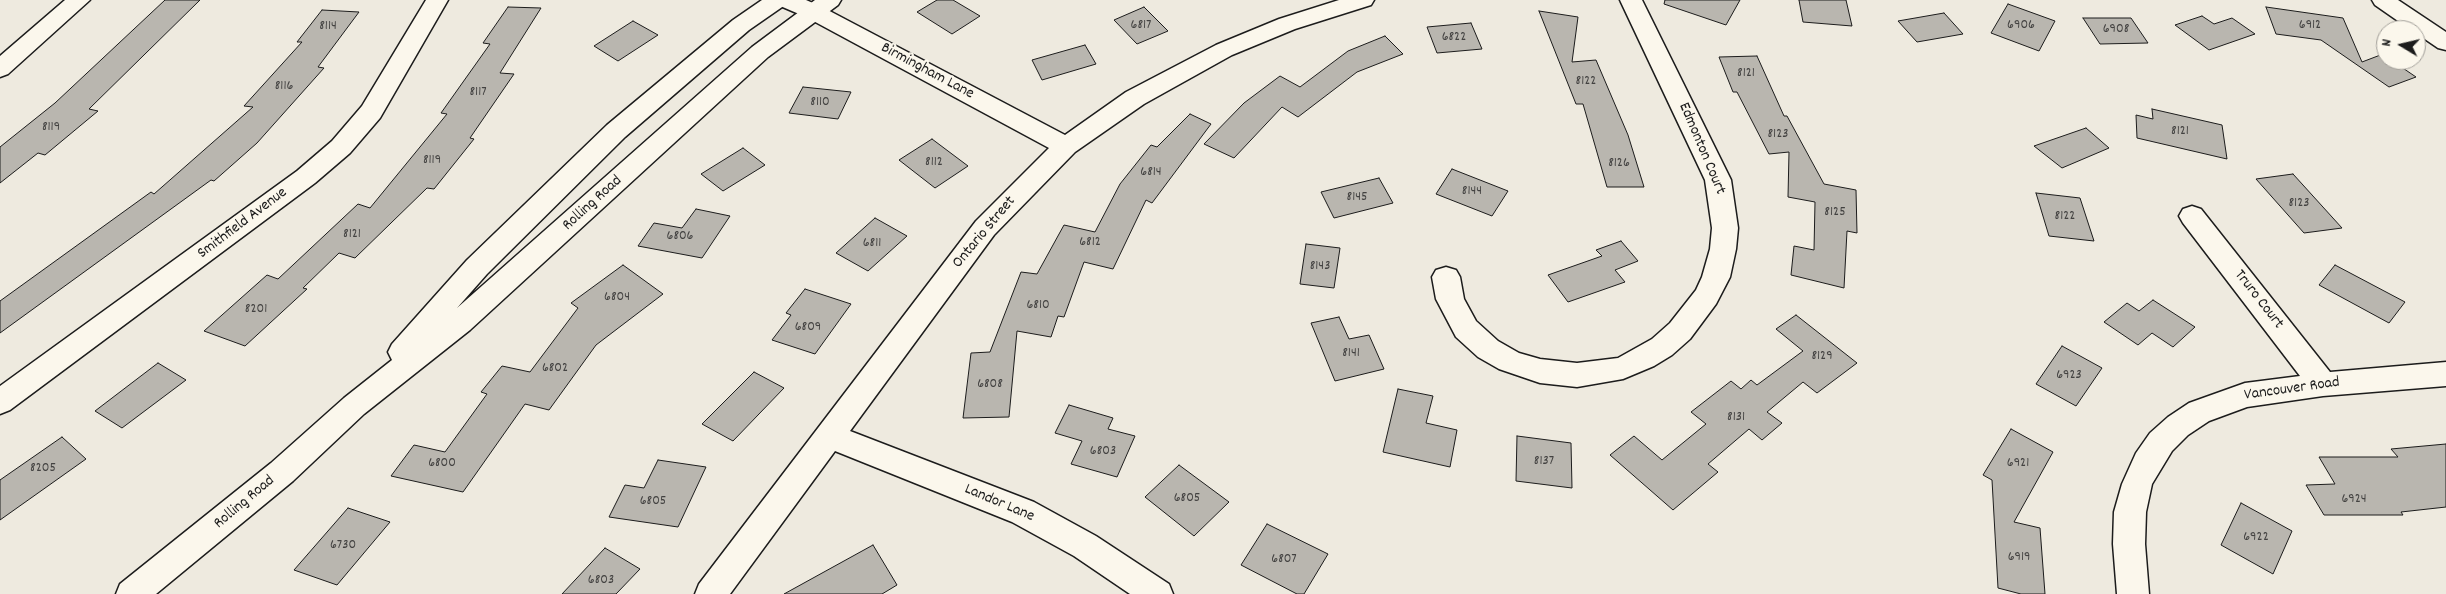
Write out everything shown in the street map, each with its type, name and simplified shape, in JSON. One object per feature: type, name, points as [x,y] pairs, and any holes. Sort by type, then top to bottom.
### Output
[{"type":"street","points":[[0,68],[79,0]]},
{"type":"street","name":"Smithfield Avenue","points":[[0,402],[298,183],[335,152],[371,112],[437,0]]},
{"type":"street","name":"Rolling Road","points":[[354,406],[477,267],[535,208],[616,131],[741,25],[777,0]]},
{"type":"street","name":"Birmingham Lane","points":[[786,0],[822,6],[1066,146]]},
{"type":"street","name":"Ontario Street","points":[[711,594],[985,228],[1066,146],[1135,98],[1224,50],[1287,24],[1363,0]]},
{"type":"street","name":"Edmonton Court","points":[[1446,277],[1450,299],[1466,329],[1488,349],[1509,361],[1540,371],[1577,375],[1622,368],[1644,358],[1662,347],[1680,331],[1702,304],[1716,277],[1723,249],[1725,228],[1718,180],[1632,0]]},
{"type":"street","points":[[2383,0],[2446,43]]},
{"type":"street","name":"Rolling Road","points":[[132,594],[261,489],[354,406],[460,322],[760,52],[822,6]]},
{"type":"street","name":"Truro Court","points":[[2192,216],[2323,384]]},
{"type":"street","name":"Vancouver Road","points":[[2133,594],[2130,512],[2137,484],[2147,462],[2161,442],[2178,426],[2199,412],[2246,395],[2323,384],[2446,374]]},
{"type":"street","name":"Landor Lane","points":[[829,436],[1023,512],[1085,546],[1157,594]]},
{"type":"building","points":[[165,0],[200,0],[89,109],[98,111],[45,155],[38,153],[0,183],[0,147],[55,103]]},
{"type":"building","points":[[937,0],[953,0],[980,16],[952,34],[917,12]]},
{"type":"building","points":[[1665,0],[1740,0],[1726,25],[1664,4]]},
{"type":"building","points":[[1799,0],[1846,0],[1852,26],[1803,22]]},
{"type":"building","points":[[2008,4],[2055,21],[2039,51],[1991,33]]},
{"type":"building","points":[[508,7],[541,8],[500,73],[514,74],[470,138],[474,139],[434,189],[427,188],[355,258],[339,253],[303,288],[307,289],[245,346],[204,331],[267,275],[278,279],[358,204],[370,208],[447,114],[441,113],[490,44],[483,43]]},
{"type":"building","points":[[1144,7],[1168,31],[1137,44],[1114,20]]},
{"type":"building","points":[[2266,7],[2343,18],[2362,62],[2376,57],[2376,70],[2406,70],[2416,77],[2389,87],[2321,40],[2276,34]]},
{"type":"building","points":[[322,10],[359,12],[318,67],[324,68],[257,143],[214,181],[211,180],[0,333],[0,301],[151,192],[154,194],[253,107],[244,106],[302,42],[297,42]]},
{"type":"building","points":[[1539,11],[1578,17],[1572,62],[1596,60],[1628,135],[1644,187],[1607,187],[1583,104],[1576,104]]},
{"type":"building","points":[[1944,13],[1963,34],[1917,42],[1898,21]]},
{"type":"building","points":[[2202,16],[2214,24],[2232,18],[2255,34],[2209,50],[2175,25]]},
{"type":"building","points":[[2083,18],[2131,18],[2148,43],[2100,44]]},
{"type":"building","points":[[633,21],[658,35],[618,61],[594,46]]},
{"type":"building","points":[[1471,23],[1482,49],[1437,53],[1427,27]]},
{"type":"building","points":[[1385,36],[1403,54],[1357,72],[1298,117],[1282,107],[1234,158],[1204,144],[1244,103],[1280,76],[1300,87],[1348,51]]},
{"type":"building","points":[[1085,45],[1096,64],[1042,80],[1032,60]]},
{"type":"building","points":[[1757,56],[1784,116],[1787,116],[1824,184],[1856,190],[1857,233],[1847,231],[1844,288],[1791,275],[1794,246],[1814,250],[1815,202],[1788,197],[1789,152],[1769,154],[1737,92],[1733,92],[1719,57]]},
{"type":"building","points":[[803,87],[851,92],[838,119],[789,113]]},
{"type":"building","points":[[2152,109],[2222,125],[2227,159],[2137,138],[2136,115],[2153,119]]},
{"type":"building","points":[[1190,114],[1211,124],[1152,203],[1146,200],[1113,269],[1084,262],[1064,317],[1058,316],[1051,337],[1017,331],[1009,417],[963,418],[971,353],[990,352],[1021,272],[1037,274],[1064,225],[1095,232],[1120,184],[1151,145],[1157,147]]},
{"type":"building","points":[[2086,128],[2109,148],[2062,168],[2034,146]]},
{"type":"building","points":[[932,139],[968,166],[935,188],[899,160]]},
{"type":"building","points":[[743,148],[765,165],[723,191],[701,174]]},
{"type":"building","points":[[1452,169],[1508,191],[1492,216],[1436,194]]},
{"type":"building","points":[[2293,174],[2342,228],[2304,233],[2256,179]]},
{"type":"building","points":[[1379,178],[1393,203],[1334,218],[1321,192]]},
{"type":"building","points":[[2036,193],[2080,198],[2094,241],[2049,236]]},
{"type":"building","points":[[696,209],[730,216],[702,258],[638,246],[654,223],[682,228]]},
{"type":"building","points":[[875,218],[907,236],[868,271],[836,253]]},
{"type":"building","points":[[1621,241],[1638,261],[1615,270],[1625,282],[1568,302],[1548,275],[1602,256],[1596,250]]},
{"type":"building","points":[[1306,244],[1340,248],[1334,288],[1300,284]]},
{"type":"building","points":[[623,265],[663,294],[596,345],[549,410],[525,404],[463,492],[391,476],[414,445],[445,452],[487,394],[481,392],[502,366],[530,372],[578,308],[571,303]]},
{"type":"building","points":[[2335,265],[2405,302],[2389,323],[2319,285]]},
{"type":"building","points":[[805,289],[851,304],[815,354],[772,340],[791,315],[786,313]]},
{"type":"building","points":[[2153,300],[2195,327],[2173,347],[2152,333],[2138,345],[2104,322],[2127,303],[2139,311]]},
{"type":"building","points":[[1796,315],[1857,363],[1817,393],[1803,382],[1767,412],[1782,423],[1762,440],[1749,429],[1708,464],[1718,472],[1673,510],[1610,455],[1634,436],[1662,460],[1706,424],[1691,412],[1731,381],[1741,389],[1751,380],[1757,385],[1803,351],[1776,329]]},
{"type":"building","points":[[1339,317],[1349,339],[1369,335],[1384,369],[1335,381],[1311,323]]},
{"type":"building","points":[[2062,346],[2102,368],[2076,406],[2036,384]]},
{"type":"building","points":[[158,363],[186,380],[122,428],[95,411]]},
{"type":"building","points":[[754,372],[784,388],[733,441],[702,424]]},
{"type":"building","points":[[1398,389],[1433,396],[1426,423],[1457,430],[1450,467],[1383,452]]},
{"type":"building","points":[[1069,405],[1113,418],[1108,429],[1135,436],[1117,477],[1071,464],[1082,441],[1055,433]]},
{"type":"building","points":[[2011,429],[2053,452],[2014,522],[2040,528],[2045,594],[2021,594],[1998,588],[1992,480],[1983,475]]},
{"type":"building","points":[[1517,436],[1571,443],[1572,488],[1516,481]]},
{"type":"building","points":[[62,437],[86,459],[0,520],[0,480]]},
{"type":"building","points":[[2446,444],[2446,507],[2401,512],[2403,515],[2324,515],[2306,485],[2335,484],[2319,457],[2398,457],[2391,449]]},
{"type":"building","points":[[658,460],[706,467],[678,527],[609,517],[625,485],[644,488]]},
{"type":"building","points":[[1179,465],[1229,502],[1194,536],[1145,497]]},
{"type":"building","points":[[2241,503],[2292,531],[2273,574],[2221,545]]},
{"type":"building","points":[[348,508],[390,522],[337,585],[294,570]]},
{"type":"building","points":[[1267,524],[1328,554],[1304,594],[1297,594],[1241,565]]},
{"type":"building","points":[[873,545],[897,585],[882,594],[784,594]]},
{"type":"building","points":[[605,548],[640,569],[616,594],[562,594]]}]
